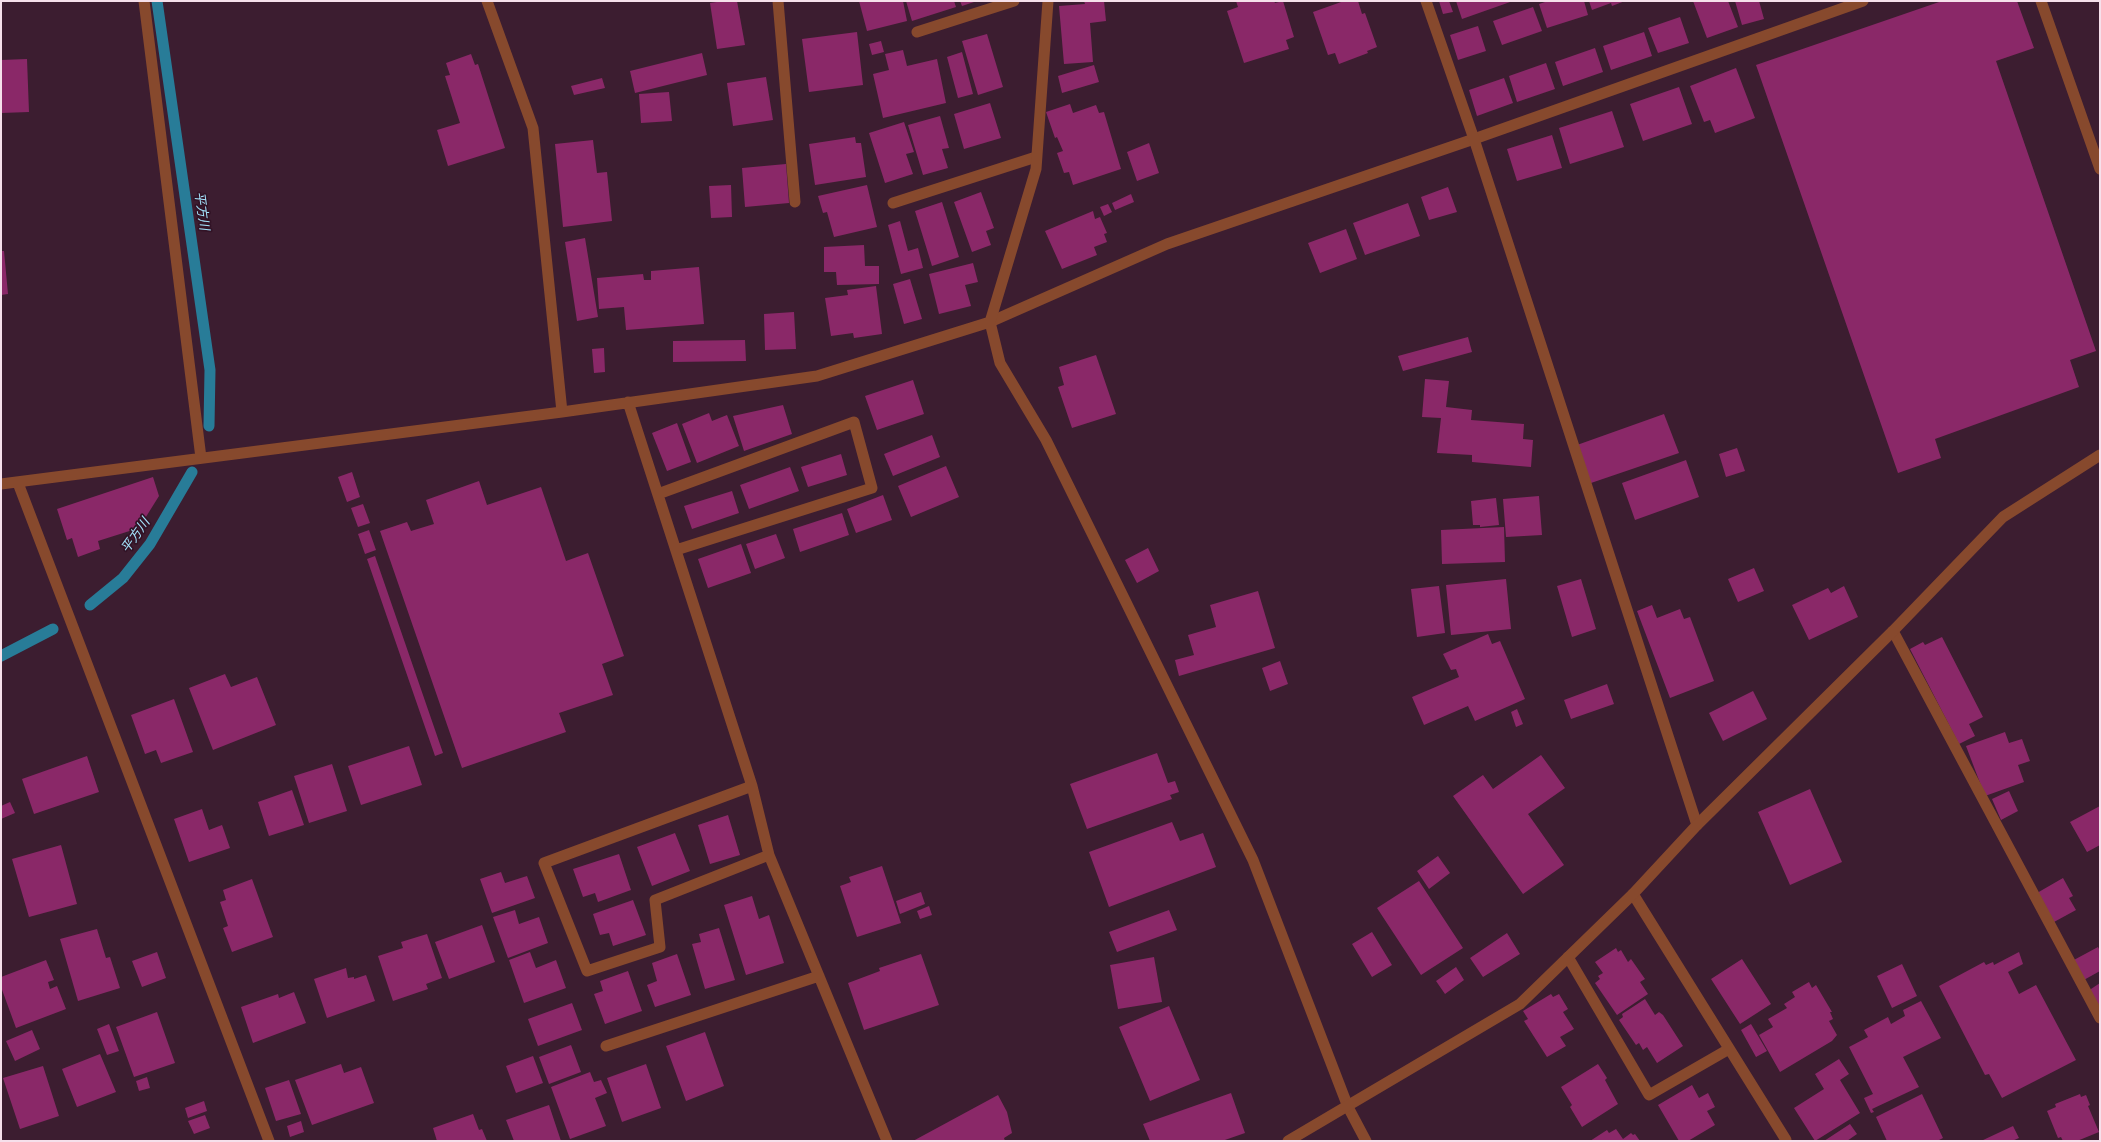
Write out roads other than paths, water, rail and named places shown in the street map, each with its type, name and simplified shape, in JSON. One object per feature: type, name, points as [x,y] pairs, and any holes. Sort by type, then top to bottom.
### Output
[{"type":"street","points":[[144,1],[201,458]]},
{"type":"street","points":[[487,1],[533,128],[562,412]]},
{"type":"street","points":[[778,1],[795,202]]},
{"type":"street","points":[[917,32],[1014,1]]},
{"type":"street","points":[[1048,1],[1036,169],[990,322],[1000,363],[1046,440],[1253,860],[1348,1107],[1366,1141]]},
{"type":"street","points":[[1426,1],[1474,139],[1697,825]]},
{"type":"street","points":[[1,484],[562,412],[817,376],[990,322],[1167,244],[1474,139],[1863,1]]},
{"type":"street","points":[[2041,1],[2100,169]]},
{"type":"street","points":[[893,203],[1036,157]]},
{"type":"street","points":[[628,402],[752,786],[769,855],[887,1141]]},
{"type":"street","points":[[658,494],[854,422],[872,488],[676,550]]},
{"type":"street","points":[[1288,1141],[1348,1107],[1520,1004],[1633,894],[1697,825],[1893,631],[2003,517],[2100,456]]},
{"type":"street","points":[[18,483],[269,1141]]},
{"type":"street","points":[[1893,631],[2100,1018]]},
{"type":"street","points":[[752,786],[544,863],[587,971],[660,947],[655,900],[769,855]]},
{"type":"street","points":[[1633,894],[1786,1140]]},
{"type":"street","points":[[1568,957],[1649,1096],[1729,1049]]},
{"type":"street","points":[[606,1046],[819,976]]},
{"type":"waterway","name":"平方川","points":[[157,1],[210,370],[209,426]]},
{"type":"waterway","name":"平方川","points":[[90,605],[123,578],[150,544],[192,472]]},
{"type":"waterway","name":"平方川","points":[[1,656],[53,629]]}]
